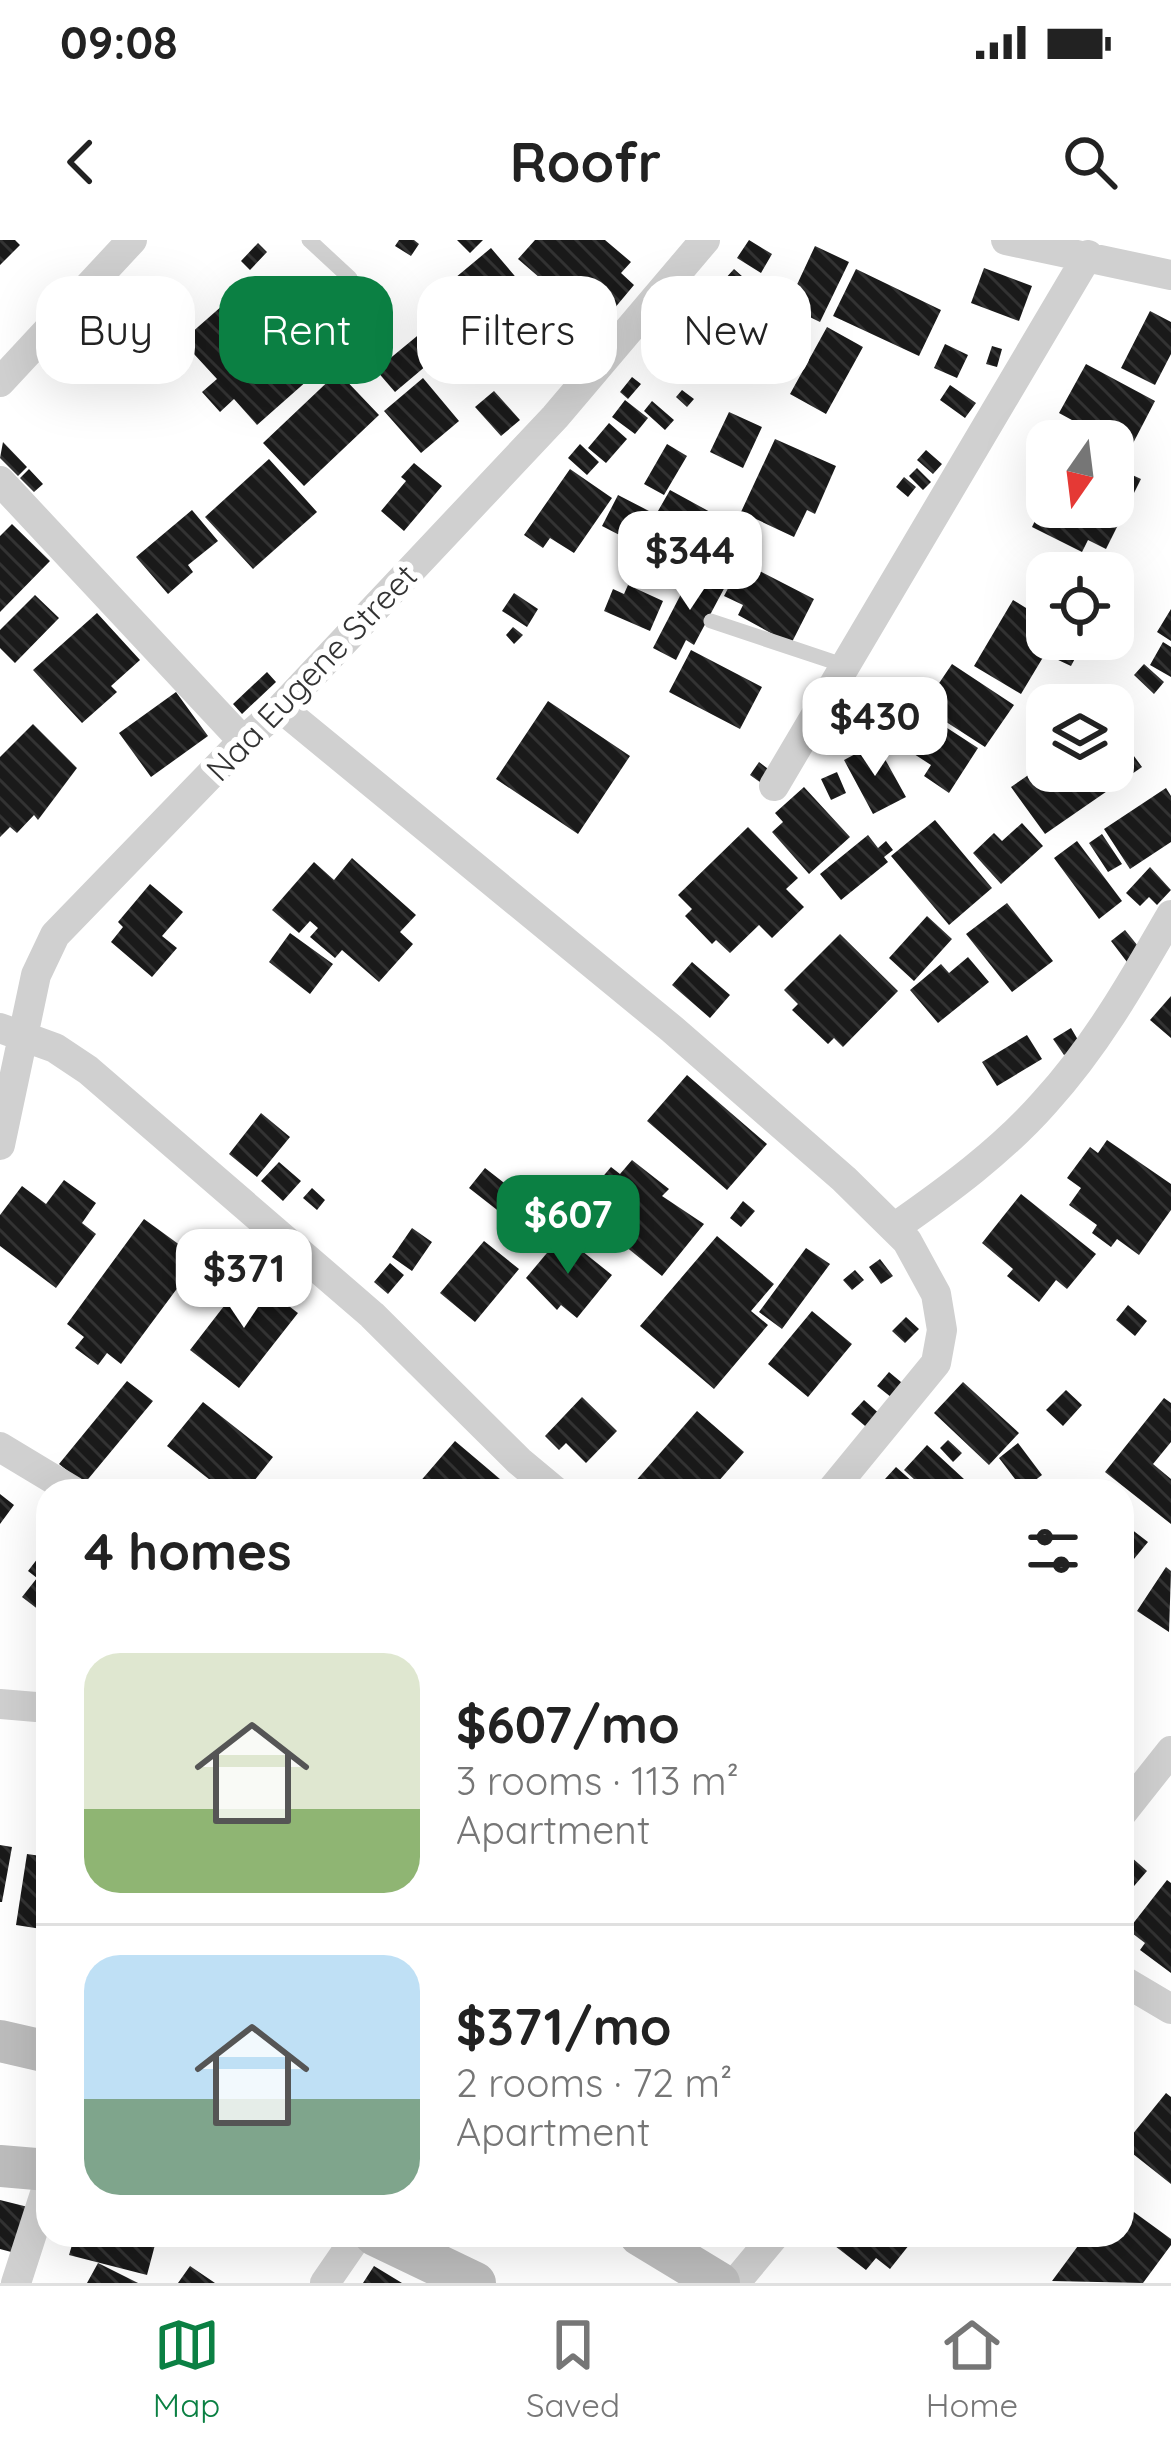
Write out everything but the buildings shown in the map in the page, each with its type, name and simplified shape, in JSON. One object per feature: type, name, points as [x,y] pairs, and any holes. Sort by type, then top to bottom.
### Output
[{"type":"street","points":[[0,382],[132,240]]},
{"type":"street","name":"Naa Eugene Street","points":[[0,1145],[12,1032],[55,935],[243,741],[281,708],[555,417],[705,240]]},
{"type":"street","points":[[1006,240],[1155,261]]},
{"type":"street","points":[[774,786],[1088,255]]},
{"type":"street","points":[[0,481],[243,741]]},
{"type":"street","points":[[281,708],[672,1029],[844,1179],[907,1241],[936,1294],[942,1330],[936,1363],[841,1479]]},
{"type":"street","points":[[894,1228],[955,1185],[1044,1104],[1117,1010],[1171,915]]},
{"type":"street","points":[[12,1032],[55,1048],[88,1070],[372,1315],[541,1479]]},
{"type":"street","points":[[0,1447],[53,1479]]},
{"type":"street","points":[[0,1704],[36,1707]]},
{"type":"street","points":[[1134,1798],[1171,1751]]},
{"type":"street","points":[[1134,1987],[1171,2008]]},
{"type":"street","points":[[0,2166],[36,2169]]},
{"type":"street","points":[[16,2283],[36,2222]]},
{"type":"street","points":[[325,2283],[350,2247]]},
{"type":"street","points":[[400,2247],[476,2283]]},
{"type":"street","points":[[660,2247],[719,2283]]},
{"type":"street","points":[[735,2283],[765,2247]]},
{"type":"lane","points":[[309,240],[348,276]]},
{"type":"lane","points":[[711,621],[843,665]]}]
